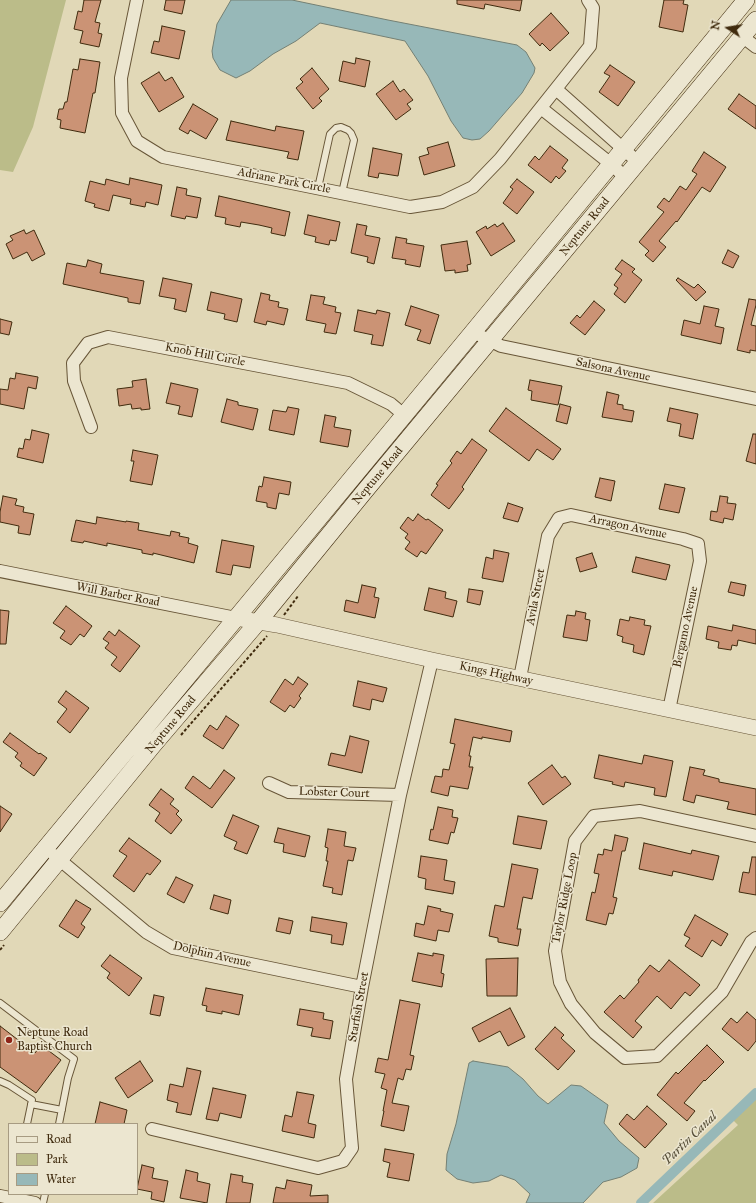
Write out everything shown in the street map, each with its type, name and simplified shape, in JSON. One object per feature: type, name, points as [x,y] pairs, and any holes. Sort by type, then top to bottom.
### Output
[{"type":"main road","name":"Neptune Road","points":[[0,903],[746,0]]},
{"type":"main road","name":"Neptune Road","points":[[0,932],[625,177],[750,42],[756,20]]},
{"type":"street","name":"Adriane Park Circle","points":[[137,0],[121,78],[122,113],[137,141],[162,157],[410,208],[442,202],[473,187],[500,160],[590,46],[593,8],[588,0]]},
{"type":"street","points":[[556,89],[638,162]]},
{"type":"street","points":[[541,108],[625,177]]},
{"type":"street","name":"Salsona Avenue","points":[[473,332],[501,346],[756,399]]},
{"type":"street","name":"Knob Hill Circle","points":[[91,427],[74,380],[73,363],[88,343],[108,337],[348,383],[392,404],[404,415]]},
{"type":"street","name":"Arragon Avenue","points":[[559,518],[571,515],[683,539],[698,544]]},
{"type":"street","name":"Avila Street","points":[[520,678],[548,536],[559,518]]},
{"type":"street","name":"Bergamo Avenue","points":[[669,710],[700,561],[698,544]]},
{"type":"street","name":"Will Barber Road","points":[[0,571],[236,618]]},
{"type":"street","name":"Kings Highway","points":[[236,618],[277,625],[432,660],[756,728]]},
{"type":"street","name":"Starfish Street","points":[[152,1129],[318,1168],[343,1161],[352,1148],[346,1079],[362,987],[400,795],[432,660]]},
{"type":"street","name":"Lobster Court","points":[[269,783],[289,792],[400,795]]},
{"type":"street","name":"Taylor Ridge Loop","points":[[756,836],[640,811],[594,816],[575,841],[555,950],[560,982],[571,1004],[595,1033],[625,1058],[657,1056],[722,992],[751,942],[756,938]]},
{"type":"street","name":"Dolphin Avenue","points":[[45,848],[146,932],[173,948],[362,987]]},
{"type":"street","points":[[0,1196],[14,1196],[35,1203]]},
{"type":"lane","points":[[318,188],[330,134],[336,128],[341,127],[348,130],[354,140],[342,193]]},
{"type":"lane","points":[[0,1003],[74,1059],[68,1078],[59,1123]]},
{"type":"lane","points":[[0,1081],[32,1100],[28,1123]]},
{"type":"lane","points":[[31,1104],[62,1110]]},
{"type":"green space","points":[[0,0],[66,0],[33,127],[13,172],[0,170]]},
{"type":"green space","points":[[756,1091],[756,1203],[653,1203],[738,1125],[731,1118]]},
{"type":"water","points":[[231,0],[292,0],[517,45],[526,52],[535,68],[534,73],[522,93],[489,131],[480,139],[472,140],[463,138],[451,121],[428,76],[405,41],[320,23],[296,41],[273,54],[250,71],[236,78],[220,70],[213,58],[212,51],[217,24]]},
{"type":"water","points":[[473,1061],[508,1067],[523,1079],[538,1096],[548,1104],[571,1085],[581,1086],[608,1105],[604,1123],[619,1141],[639,1158],[637,1168],[621,1177],[603,1182],[583,1203],[526,1203],[530,1194],[515,1180],[501,1175],[489,1181],[473,1183],[457,1179],[446,1170],[447,1154],[456,1124],[469,1063]]},
{"type":"building","points":[[84,0],[101,0],[95,22],[100,23],[98,33],[102,34],[99,47],[80,43],[83,31],[74,29],[78,11],[82,12]]},
{"type":"building","points":[[166,0],[185,0],[182,14],[164,10]]},
{"type":"building","points":[[457,0],[522,0],[520,11],[485,4],[484,9],[457,4]]},
{"type":"building","points":[[664,0],[684,0],[683,4],[688,5],[683,32],[659,27]]},
{"type":"building","points":[[551,13],[569,33],[550,51],[542,43],[540,46],[529,34]]},
{"type":"building","points":[[162,26],[185,31],[179,59],[151,53],[154,41],[159,42]]},
{"type":"building","points":[[356,58],[370,61],[365,87],[339,81],[343,61],[355,64]]},
{"type":"building","points":[[80,59],[100,62],[95,93],[93,93],[85,133],[60,128],[61,120],[57,119],[59,109],[63,109],[65,102],[67,102],[73,69],[78,70]]},
{"type":"building","points":[[610,65],[635,82],[618,106],[599,92],[610,76],[604,73]]},
{"type":"building","points":[[312,68],[329,89],[319,98],[322,101],[313,109],[296,88],[303,82],[300,79]]},
{"type":"building","points":[[159,72],[165,81],[172,77],[184,97],[159,112],[141,83]]},
{"type":"building","points":[[393,81],[400,92],[404,89],[413,100],[407,104],[411,109],[396,120],[376,94]]},
{"type":"building","points":[[739,94],[756,106],[756,129],[728,109]]},
{"type":"building","points":[[193,104],[218,119],[206,139],[190,130],[188,134],[179,129]]},
{"type":"building","points":[[231,121],[275,131],[276,126],[304,131],[298,160],[287,158],[289,152],[226,140]]},
{"type":"building","points":[[448,142],[455,166],[424,175],[419,157],[429,154],[427,148]]},
{"type":"building","points":[[550,146],[568,160],[562,168],[566,171],[559,179],[556,176],[551,183],[528,165],[535,156],[539,160]]},
{"type":"building","points":[[373,148],[402,154],[398,176],[379,173],[378,178],[368,176]]},
{"type":"building","points":[[704,152],[726,167],[710,192],[702,187],[677,222],[676,221],[659,241],[666,247],[653,262],[645,255],[649,251],[639,242],[664,212],[657,207],[664,198],[669,202],[680,186],[686,190],[697,174],[692,171]]},
{"type":"building","points":[[130,178],[162,185],[158,205],[146,202],[145,207],[130,204],[131,199],[113,195],[109,211],[94,207],[95,204],[85,201],[90,181],[105,185],[106,179],[129,185]]},
{"type":"building","points":[[517,179],[534,192],[517,214],[503,203],[513,189],[510,187]]},
{"type":"building","points":[[177,187],[187,189],[186,195],[201,198],[197,218],[186,216],[185,219],[171,216]]},
{"type":"building","points":[[219,196],[290,212],[285,236],[271,233],[272,228],[259,225],[241,222],[240,227],[225,224],[226,218],[215,216]]},
{"type":"building","points":[[308,215],[340,222],[336,241],[330,240],[329,245],[315,242],[316,237],[304,234]]},
{"type":"building","points":[[503,223],[515,241],[491,256],[476,232],[486,226],[487,229],[495,224],[497,227]]},
{"type":"building","points":[[357,224],[367,226],[365,235],[380,238],[374,264],[367,262],[368,257],[351,253]]},
{"type":"building","points":[[24,230],[26,234],[34,230],[45,254],[32,261],[27,252],[13,259],[6,244],[13,240],[10,236]]},
{"type":"building","points":[[396,237],[407,239],[406,243],[424,246],[420,267],[405,264],[406,260],[392,258]]},
{"type":"building","points":[[467,241],[471,264],[467,265],[468,271],[455,273],[455,270],[445,271],[441,245]]},
{"type":"building","points":[[728,250],[739,256],[733,268],[722,263]]},
{"type":"building","points":[[88,260],[102,264],[100,273],[144,281],[140,304],[128,302],[128,298],[63,284],[67,263],[86,267]]},
{"type":"building","points":[[622,260],[635,269],[632,272],[642,280],[625,303],[614,294],[618,288],[614,285],[622,274],[615,269]]},
{"type":"building","points":[[163,278],[192,284],[186,312],[174,309],[176,299],[159,296]]},
{"type":"building","points":[[678,278],[694,288],[698,284],[706,292],[696,301],[676,280]]},
{"type":"building","points":[[211,292],[242,299],[237,322],[224,319],[225,314],[207,310]]},
{"type":"building","points":[[261,293],[270,295],[269,300],[279,302],[278,307],[288,309],[284,325],[267,321],[266,325],[254,322]]},
{"type":"building","points":[[311,295],[325,297],[323,304],[336,307],[335,312],[341,313],[336,334],[324,332],[326,324],[306,320]]},
{"type":"building","points":[[749,299],[756,300],[751,325],[756,326],[756,351],[750,350],[750,353],[737,350]]},
{"type":"building","points":[[594,301],[605,310],[585,335],[570,323],[577,315],[580,318]]},
{"type":"building","points":[[411,306],[439,315],[430,344],[417,340],[421,330],[405,325]]},
{"type":"building","points":[[704,306],[719,309],[715,326],[724,328],[721,344],[681,335],[684,320],[700,324]]},
{"type":"building","points":[[358,310],[376,314],[377,310],[390,313],[383,346],[371,344],[373,335],[354,331]]},
{"type":"building","points":[[0,319],[12,322],[9,335],[0,333]]},
{"type":"building","points":[[16,373],[38,377],[36,389],[28,387],[24,409],[0,404],[0,389],[8,390],[10,378],[15,379]]},
{"type":"building","points":[[146,379],[150,409],[132,409],[131,404],[119,406],[117,389],[133,387],[132,381]]},
{"type":"building","points":[[530,380],[562,386],[558,405],[531,400],[532,391],[528,390]]},
{"type":"building","points":[[171,383],[198,389],[192,417],[178,414],[180,406],[166,403]]},
{"type":"building","points":[[607,392],[619,395],[617,404],[623,405],[623,409],[634,411],[632,422],[602,417]]},
{"type":"building","points":[[227,399],[238,402],[238,405],[258,409],[253,430],[221,422]]},
{"type":"building","points":[[560,404],[571,407],[567,424],[556,421]]},
{"type":"building","points":[[288,407],[299,409],[294,435],[269,430],[273,410],[286,412]]},
{"type":"building","points":[[506,408],[561,449],[553,460],[537,449],[529,461],[489,431]]},
{"type":"building","points":[[670,408],[698,414],[693,439],[679,436],[681,424],[667,421]]},
{"type":"building","points":[[325,415],[336,417],[334,427],[351,430],[348,447],[320,442]]},
{"type":"building","points":[[32,430],[49,434],[43,463],[17,457],[19,448],[23,449],[25,439],[30,440]]},
{"type":"building","points":[[753,434],[756,434],[756,464],[746,461]]},
{"type":"building","points":[[472,439],[487,450],[462,487],[464,489],[449,509],[431,495],[438,485],[436,484],[452,463],[450,461],[457,451],[461,454]]},
{"type":"building","points":[[133,450],[158,455],[152,485],[130,481],[134,461],[131,461]]},
{"type":"building","points":[[264,477],[291,482],[289,495],[279,493],[276,509],[267,507],[267,503],[256,501],[259,486],[262,487]]},
{"type":"building","points":[[600,478],[615,481],[611,501],[595,497]]},
{"type":"building","points":[[665,484],[685,488],[679,513],[659,509]]},
{"type":"building","points":[[3,496],[17,499],[15,505],[24,507],[23,512],[34,514],[30,535],[18,533],[19,526],[0,522]]},
{"type":"building","points":[[720,496],[728,497],[727,503],[736,504],[733,520],[724,518],[723,523],[710,520],[711,511],[717,512]]},
{"type":"building","points":[[508,503],[523,508],[518,522],[503,518]]},
{"type":"building","points":[[418,514],[443,530],[426,554],[421,551],[417,557],[405,549],[410,542],[405,538],[408,534],[400,528],[408,517],[413,521]]},
{"type":"building","points":[[97,517],[139,523],[138,530],[170,536],[171,531],[180,533],[179,536],[189,538],[188,543],[198,546],[194,563],[153,553],[153,555],[142,553],[142,550],[107,543],[107,546],[84,541],[83,543],[71,541],[76,520],[96,524]]},
{"type":"building","points":[[222,540],[254,546],[250,568],[233,565],[231,575],[216,572]]},
{"type":"building","points":[[494,550],[509,553],[503,582],[482,578],[486,557],[493,559]]},
{"type":"building","points":[[592,553],[597,567],[580,572],[576,558]]},
{"type":"building","points":[[636,557],[670,565],[666,580],[632,572]]},
{"type":"building","points":[[731,582],[746,585],[744,596],[728,592]]},
{"type":"building","points":[[362,585],[376,588],[374,597],[379,598],[375,618],[344,611],[346,600],[358,603]]},
{"type":"building","points":[[429,588],[446,592],[445,598],[457,601],[453,617],[424,610]]},
{"type":"building","points":[[469,589],[483,591],[480,605],[467,602]]},
{"type":"building","points":[[66,606],[92,626],[84,637],[80,634],[71,645],[60,638],[65,631],[53,623]]},
{"type":"building","points":[[0,610],[9,611],[6,644],[0,644]]},
{"type":"building","points":[[576,611],[586,613],[585,619],[590,620],[587,641],[563,637],[567,615],[575,616]]},
{"type":"building","points":[[630,617],[645,620],[644,625],[651,626],[644,655],[633,652],[634,645],[622,642],[623,637],[617,635],[620,619],[629,621]]},
{"type":"building","points":[[733,625],[756,630],[756,644],[738,640],[737,646],[732,645],[731,650],[718,648],[719,642],[706,639],[708,626],[732,631]]},
{"type":"building","points":[[119,630],[140,646],[120,672],[111,665],[117,657],[105,648],[109,643],[103,639],[109,631],[115,636]]},
{"type":"building","points":[[298,677],[308,684],[299,696],[301,698],[294,708],[290,705],[285,712],[270,702],[285,679],[293,685]]},
{"type":"building","points":[[358,681],[387,688],[383,702],[372,699],[370,710],[353,706]]},
{"type":"building","points":[[66,691],[89,708],[70,733],[57,722],[67,709],[58,702]]},
{"type":"building","points":[[226,716],[239,725],[223,749],[203,736],[210,725],[217,730]]},
{"type":"building","points":[[455,719],[512,731],[510,742],[482,737],[482,739],[473,737],[469,756],[471,756],[469,767],[473,767],[468,789],[450,786],[448,796],[431,792],[435,776],[442,777],[443,769],[449,770],[455,744],[450,743]]},
{"type":"building","points":[[10,733],[47,758],[34,776],[20,766],[22,763],[15,757],[18,753],[3,742]]},
{"type":"building","points":[[350,736],[369,741],[362,773],[328,765],[331,753],[345,756]]},
{"type":"building","points":[[599,755],[642,764],[644,755],[673,761],[666,797],[654,795],[655,788],[625,782],[624,787],[612,784],[613,782],[594,778]]},
{"type":"building","points":[[552,765],[562,778],[565,776],[571,784],[543,805],[528,783]]},
{"type":"building","points":[[690,767],[705,770],[703,775],[719,779],[719,782],[756,789],[756,815],[727,809],[729,802],[696,795],[694,803],[683,800]]},
{"type":"building","points":[[224,770],[235,778],[212,808],[185,788],[193,776],[210,789]]},
{"type":"building","points":[[161,789],[174,799],[170,804],[179,811],[176,814],[182,820],[171,834],[155,821],[160,813],[149,805]]},
{"type":"building","points":[[0,806],[12,814],[0,832]]},
{"type":"building","points":[[438,807],[453,810],[452,817],[458,818],[454,833],[451,832],[448,844],[429,840],[431,829],[433,830]]},
{"type":"building","points":[[233,815],[259,826],[247,854],[234,849],[237,842],[224,836]]},
{"type":"building","points":[[518,816],[547,821],[541,849],[513,844]]},
{"type":"building","points":[[278,828],[310,836],[305,857],[283,852],[284,844],[274,842]]},
{"type":"building","points":[[328,829],[346,832],[344,846],[356,848],[353,861],[348,860],[342,895],[332,893],[333,888],[323,886],[328,861],[326,861],[328,848],[325,847]]},
{"type":"building","points":[[615,835],[628,838],[625,851],[622,851],[613,897],[617,898],[613,914],[609,913],[606,925],[586,920],[592,892],[595,893],[599,874],[594,873],[598,854],[603,855],[604,849],[612,851]]},
{"type":"building","points":[[129,838],[161,861],[150,875],[147,873],[134,892],[113,876],[127,856],[119,851]]},
{"type":"building","points":[[644,843],[691,854],[692,850],[719,856],[713,880],[673,871],[672,876],[639,869]]},
{"type":"building","points":[[421,856],[447,860],[444,880],[455,882],[453,894],[425,889],[426,879],[418,877]]},
{"type":"building","points":[[752,857],[756,857],[756,895],[739,892],[743,872],[749,873]]},
{"type":"building","points":[[512,864],[538,869],[532,899],[523,897],[517,929],[521,929],[518,946],[498,942],[498,938],[489,936],[495,905],[504,907]]},
{"type":"building","points":[[176,877],[193,885],[184,903],[167,894]]},
{"type":"building","points":[[214,895],[231,900],[228,914],[210,909]]},
{"type":"building","points":[[76,900],[91,909],[81,924],[85,927],[78,938],[59,926]]},
{"type":"building","points":[[428,906],[453,914],[449,932],[438,930],[436,941],[414,936],[416,923],[424,925]]},
{"type":"building","points":[[695,915],[728,934],[721,946],[712,940],[702,957],[685,946],[690,938],[684,935]]},
{"type":"building","points":[[312,917],[347,923],[343,945],[331,943],[332,935],[310,931]]},
{"type":"building","points":[[279,918],[293,921],[290,934],[276,931]]},
{"type":"building","points":[[418,953],[433,956],[433,953],[444,955],[441,973],[444,974],[442,987],[412,981]]},
{"type":"building","points":[[110,955],[142,978],[129,996],[107,978],[110,973],[101,966]]},
{"type":"building","points":[[518,958],[517,996],[487,996],[486,959]]},
{"type":"building","points":[[669,960],[700,985],[690,996],[685,992],[671,1009],[657,996],[635,1021],[642,1027],[633,1038],[604,1012],[620,995],[624,999],[639,982],[638,980],[650,965],[659,972]]},
{"type":"building","points":[[206,988],[243,995],[239,1015],[222,1011],[222,1014],[206,1011],[207,1006],[202,1005]]},
{"type":"building","points":[[154,995],[164,997],[160,1016],[150,1014]]},
{"type":"building","points":[[400,1000],[420,1004],[410,1055],[414,1056],[411,1070],[406,1069],[403,1080],[398,1078],[392,1103],[409,1106],[404,1131],[381,1126],[387,1090],[381,1088],[385,1074],[375,1072],[378,1058],[388,1060]]},
{"type":"building","points":[[510,1008],[525,1037],[508,1046],[500,1031],[479,1042],[472,1028]]},
{"type":"building","points":[[300,1009],[324,1013],[323,1019],[333,1021],[330,1039],[311,1036],[313,1028],[297,1025]]},
{"type":"building","points":[[747,1012],[756,1020],[756,1041],[748,1051],[722,1029],[731,1018],[737,1023]]},
{"type":"building","points":[[0,1026],[35,1053],[41,1045],[61,1060],[36,1093],[0,1067]]},
{"type":"building","points":[[555,1027],[564,1035],[561,1038],[575,1051],[558,1070],[535,1049]]},
{"type":"building","points":[[707,1045],[724,1062],[705,1081],[704,1080],[684,1103],[695,1111],[687,1121],[657,1095],[676,1072],[678,1074]]},
{"type":"building","points":[[140,1061],[153,1081],[128,1098],[115,1078]]},
{"type":"building","points":[[187,1068],[201,1071],[191,1115],[176,1112],[178,1103],[167,1100],[170,1084],[183,1087]]},
{"type":"building","points":[[213,1088],[246,1095],[241,1118],[220,1113],[218,1121],[206,1119]]},
{"type":"building","points":[[297,1092],[314,1095],[308,1123],[316,1125],[314,1138],[282,1131],[285,1115],[292,1117]]},
{"type":"building","points":[[100,1102],[127,1110],[124,1123],[95,1123]]},
{"type":"building","points":[[647,1106],[667,1124],[645,1148],[619,1124],[627,1114],[634,1120]]},
{"type":"building","points":[[385,1149],[414,1154],[409,1181],[387,1177],[390,1163],[383,1161]]},
{"type":"building","points":[[142,1165],[154,1168],[152,1178],[168,1181],[164,1202],[151,1199],[152,1192],[138,1189]]},
{"type":"building","points":[[186,1170],[198,1173],[197,1181],[210,1184],[207,1203],[180,1198]]},
{"type":"building","points":[[231,1174],[243,1176],[242,1182],[253,1184],[250,1203],[226,1203]]},
{"type":"building","points":[[287,1180],[312,1185],[310,1196],[328,1195],[328,1203],[273,1203],[276,1187],[285,1189]]},
{"type":"waterway","name":"Partin Canal","points":[[641,1203],[756,1093]]},
{"type":"place","name":"Neptune Road Baptist Church","points":[[9,1040]]}]
